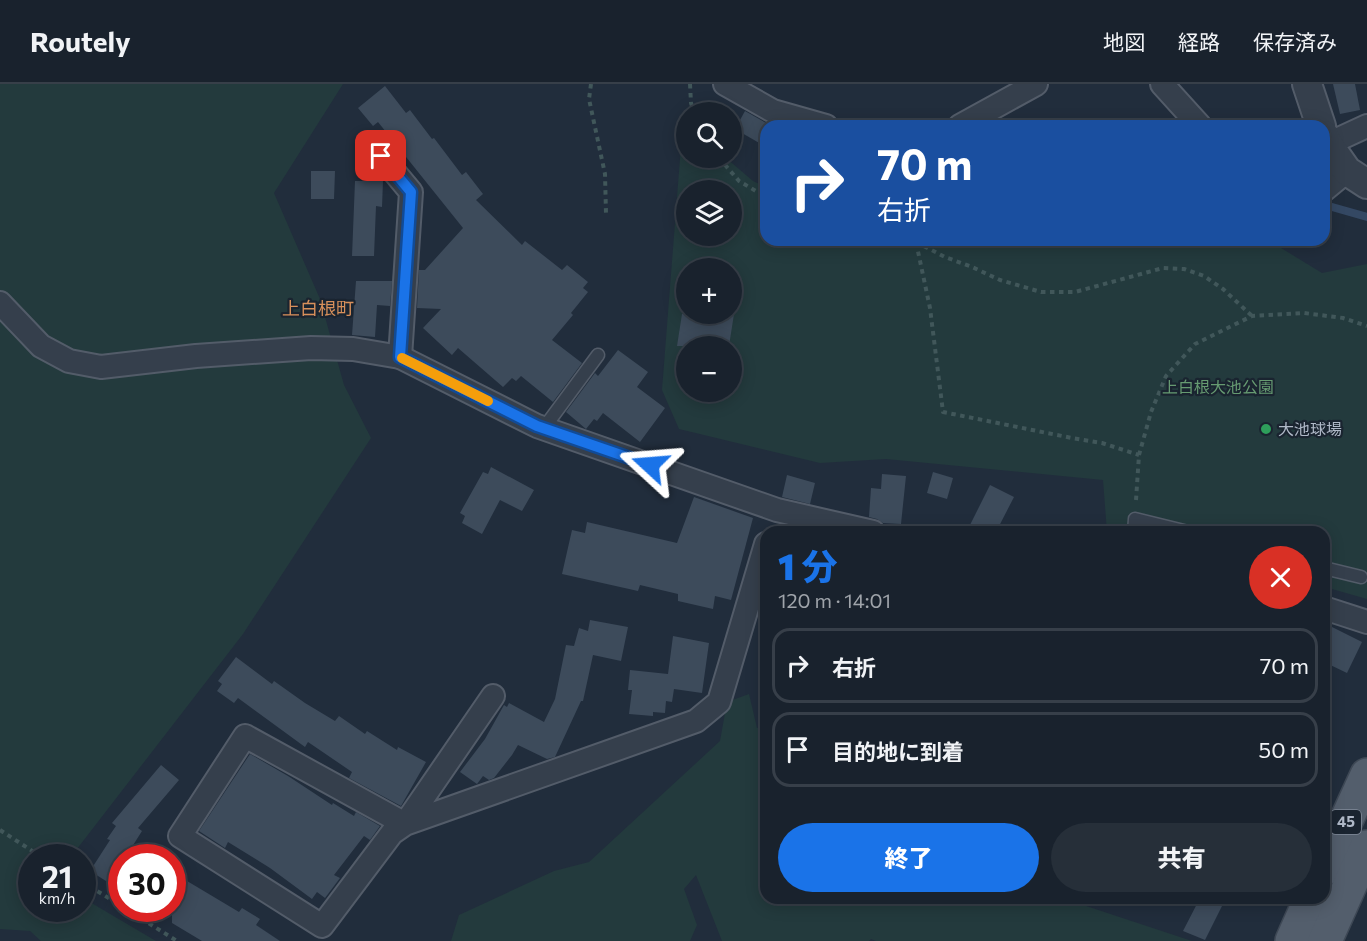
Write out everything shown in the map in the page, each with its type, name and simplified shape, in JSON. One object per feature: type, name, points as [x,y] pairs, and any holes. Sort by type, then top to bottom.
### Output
[{"type":"main road","name":"45","points":[[1330,856],[1367,775]]},
{"type":"main road","name":"45","points":[[1325,941],[1367,847]]},
{"type":"main road","points":[[1292,941],[1308,904]]},
{"type":"street","points":[[725,84],[772,111],[804,120]]},
{"type":"street","points":[[971,120],[1036,84]]},
{"type":"street","points":[[1161,84],[1194,120]]},
{"type":"street","points":[[1307,84],[1319,120]]},
{"type":"street","points":[[1330,134],[1367,126]]},
{"type":"street","points":[[1330,143],[1357,178],[1330,188]]},
{"type":"street","points":[[381,156],[411,192],[400,357]]},
{"type":"street","points":[[0,303],[41,346],[69,361],[101,367],[196,356],[311,348],[352,349],[400,357],[544,428],[777,510],[847,526]]},
{"type":"street","points":[[772,526],[777,510]]},
{"type":"street","points":[[405,824],[246,736],[180,836],[317,933],[392,833],[405,824],[696,721],[719,702],[760,564]]},
{"type":"street","points":[[1330,610],[1367,622]]},
{"type":"street","points":[[405,824],[493,696]]},
{"type":"lane","points":[[544,428],[598,355]]},
{"type":"lane","points":[[1134,526],[1135,519],[1164,526]]},
{"type":"lane","points":[[1330,569],[1361,577]]},
{"type":"path","points":[[591,84],[589,99],[605,174],[606,214]]},
{"type":"path","points":[[690,84],[691,102]]},
{"type":"path","points":[[728,168],[739,181],[760,193]]},
{"type":"path","points":[[917,246],[930,308],[943,412],[1102,443],[1139,455]]},
{"type":"path","points":[[924,246],[1000,280],[1041,292],[1075,292],[1163,268],[1184,268],[1204,276],[1223,289],[1252,316]]},
{"type":"path","points":[[1135,519],[1139,455],[1150,412],[1166,376],[1195,344],[1252,316],[1304,313],[1343,318],[1367,326]]},
{"type":"path","points":[[0,830],[22,844]]},
{"type":"path","points":[[147,922],[177,941]]},
{"type":"green space","points":[[0,84],[343,84],[274,193],[320,299],[344,385],[371,438],[243,634],[81,844],[18,844],[18,922],[96,922],[96,906],[108,913],[108,922],[124,922],[156,941],[41,941],[30,931],[0,929]]},
{"type":"green space","name":"上白根大池公園","points":[[679,168],[738,168],[760,184],[760,246],[1278,246],[1322,273],[1367,264],[1367,599],[1330,588],[1330,526],[1107,526],[1103,480],[886,459],[820,463],[679,429],[662,390],[676,210],[676,246],[742,246],[742,180],[678,180]]},
{"type":"green space","points":[[749,694],[757,728],[760,728],[760,904],[1080,904],[1192,941],[876,941],[871,939],[869,941],[722,941],[696,875],[684,889],[697,925],[690,941],[451,941],[459,915],[554,871],[589,862],[720,741],[727,702]]},
{"type":"building","points":[[1333,84],[1355,84],[1360,110],[1340,114]]},
{"type":"building","points":[[385,86],[406,113],[410,110],[462,175],[466,172],[483,194],[476,200],[522,245],[525,241],[562,270],[567,265],[588,282],[583,288],[588,292],[552,340],[582,363],[553,402],[521,376],[516,381],[512,378],[503,387],[458,348],[452,355],[423,328],[441,309],[417,308],[419,270],[425,270],[463,228],[378,122],[373,126],[358,108]]},
{"type":"building","points":[[745,111],[761,120],[760,144],[742,133],[742,116]]},
{"type":"building","points":[[311,171],[335,171],[334,199],[311,199]]},
{"type":"building","points":[[355,181],[383,181],[382,207],[376,206],[374,256],[352,256]]},
{"type":"building","points":[[356,281],[392,281],[390,306],[377,305],[375,337],[352,335]]},
{"type":"building","points":[[680,324],[732,324],[731,336],[679,336]]},
{"type":"building","points":[[618,350],[648,372],[637,387],[665,408],[640,442],[603,413],[586,429],[566,412],[595,373],[598,376]]},
{"type":"building","points":[[491,467],[534,490],[522,511],[500,500],[482,534],[462,523],[465,516],[460,513],[483,472],[488,474]]},
{"type":"building","points":[[933,472],[953,478],[947,499],[927,493]]},
{"type":"building","points":[[882,474],[906,476],[901,524],[883,523],[869,517],[871,488],[881,489]]},
{"type":"building","points":[[787,475],[815,483],[810,504],[782,497]]},
{"type":"building","points":[[990,485],[1014,497],[999,526],[970,525]]},
{"type":"building","points":[[694,497],[753,518],[731,600],[715,596],[713,609],[678,601],[678,594],[640,585],[638,591],[562,574],[572,530],[585,533],[587,522],[677,543]]},
{"type":"building","points":[[590,620],[628,627],[621,661],[593,655],[583,701],[555,757],[547,759],[518,745],[494,778],[489,780],[483,776],[477,784],[460,772],[485,739],[504,705],[507,707],[509,703],[544,722],[555,699],[566,645],[574,646],[579,628],[588,631]]},
{"type":"building","points":[[1330,626],[1362,642],[1347,673],[1330,665]]},
{"type":"building","points":[[673,636],[709,643],[702,693],[674,689],[672,702],[666,701],[665,713],[653,712],[653,716],[629,714],[632,690],[628,690],[630,670],[668,674]]},
{"type":"building","points":[[236,657],[272,684],[274,681],[335,721],[339,716],[365,734],[367,731],[397,750],[398,747],[426,762],[401,806],[349,778],[352,772],[308,742],[305,747],[238,698],[234,703],[217,691],[222,684],[218,681]]},
{"type":"building","points":[[250,754],[332,805],[333,803],[354,816],[356,812],[380,826],[370,840],[364,836],[334,875],[340,878],[325,898],[317,892],[312,899],[270,868],[228,842],[225,848],[199,831]]},
{"type":"building","points":[[161,765],[179,780],[138,828],[142,831],[134,844],[108,844],[108,882],[96,875],[96,862],[116,826],[112,823]]},
{"type":"building","points":[[186,880],[239,912],[242,908],[260,919],[256,925],[280,941],[202,941],[172,923],[186,922]]},
{"type":"building","points":[[1197,904],[1223,904],[1205,940],[1183,931]]},
{"type":"waterway","points":[[1330,206],[1367,217]]},
{"type":"slow traffic","points":[[402,358],[488,401]]},
{"type":"place","name":"大池球場","points":[[1266,429]]},
{"type":"district","name":"上白根町","points":[[318,309]]},
{"type":"route","points":[[381,156],[411,192],[400,357],[537,426],[650,465]]}]
